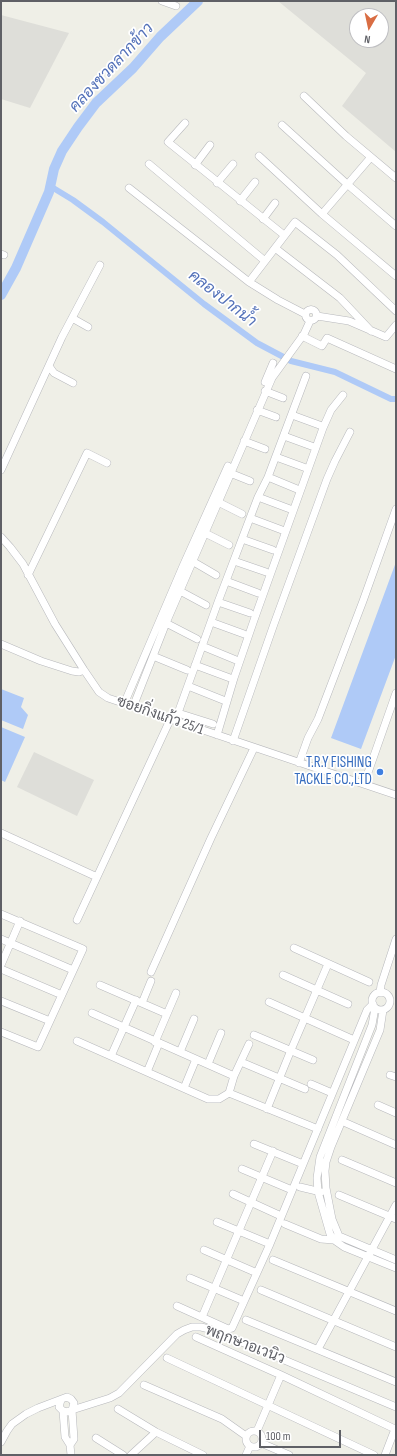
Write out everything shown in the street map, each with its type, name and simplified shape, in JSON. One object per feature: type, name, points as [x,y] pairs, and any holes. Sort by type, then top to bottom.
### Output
[{"type":"street","points":[[162,1],[176,6]]},
{"type":"street","points":[[304,96],[346,136],[396,178]]},
{"type":"street","points":[[185,123],[168,142],[284,235]]},
{"type":"street","points":[[282,126],[396,226]]},
{"type":"street","points":[[195,165],[210,145]]},
{"type":"street","points":[[259,156],[322,214],[396,276]]},
{"type":"street","points":[[322,214],[371,157]]},
{"type":"street","points":[[149,164],[265,261]]},
{"type":"street","points":[[218,183],[233,164]]},
{"type":"street","points":[[240,201],[255,182]]},
{"type":"street","points":[[129,188],[249,282],[278,300],[305,314],[310,321]]},
{"type":"street","points":[[263,219],[275,203]]},
{"type":"street","points":[[249,282],[295,222],[337,255],[396,311]]},
{"type":"street","points":[[275,248],[340,298],[372,331]]},
{"type":"street","points":[[1,470],[72,318],[100,265]]},
{"type":"street","points":[[305,314],[308,310],[312,309],[316,311],[317,316]]},
{"type":"street","points":[[317,316],[349,321],[386,337],[396,325]]},
{"type":"street","points":[[133,707],[166,623],[265,391],[272,378],[303,335],[310,321],[315,320],[317,316]]},
{"type":"street","points":[[72,318],[88,327]]},
{"type":"street","points":[[303,335],[322,346],[327,338],[396,369]]},
{"type":"street","points":[[124,704],[273,363]]},
{"type":"street","points":[[49,366],[54,374],[73,384]]},
{"type":"street","points":[[77,920],[178,713],[218,602],[258,497],[268,477],[284,436],[306,376]]},
{"type":"street","points":[[265,391],[284,398]]},
{"type":"street","points":[[217,735],[234,678],[254,620],[323,428],[331,410],[343,395]]},
{"type":"street","points":[[257,410],[276,418]]},
{"type":"street","points":[[292,415],[322,426]]},
{"type":"street","points":[[233,741],[327,479],[350,432]]},
{"type":"street","points":[[284,436],[314,447]]},
{"type":"street","points":[[244,441],[265,449]]},
{"type":"street","points":[[28,575],[87,453],[106,463]]},
{"type":"street","points":[[276,456],[306,468]]},
{"type":"street","points":[[230,473],[250,481]]},
{"type":"street","points":[[268,477],[297,489]]},
{"type":"street","points":[[258,497],[290,509]]},
{"type":"street","points":[[218,502],[242,514]]},
{"type":"street","points":[[299,763],[308,738],[322,709],[396,509]]},
{"type":"street","points":[[250,518],[282,530]]},
{"type":"street","points":[[205,533],[229,545]]},
{"type":"street","name":"ซอยกิ่งแก้ว 25/1","points":[[1,537],[10,547],[28,575],[55,624],[84,670],[99,692],[108,698],[396,795]]},
{"type":"street","points":[[242,539],[273,550]]},
{"type":"street","points":[[234,561],[266,572]]},
{"type":"street","points":[[192,562],[216,575]]},
{"type":"street","points":[[226,581],[258,593]]},
{"type":"street","points":[[180,591],[206,605]]},
{"type":"street","points":[[218,602],[250,613]]},
{"type":"street","points":[[211,622],[244,634]]},
{"type":"street","points":[[166,623],[197,639]]},
{"type":"street","points":[[1,644],[41,661],[72,671],[79,672],[84,670]]},
{"type":"street","points":[[202,646],[236,660]]},
{"type":"street","points":[[153,656],[187,670]]},
{"type":"street","points":[[195,665],[230,678]]},
{"type":"street","points":[[188,686],[223,700]]},
{"type":"street","points":[[364,784],[396,693]]},
{"type":"street","points":[[178,713],[213,724]]},
{"type":"street","points":[[151,972],[211,838],[254,748]]},
{"type":"street","points":[[1,833],[97,877]]},
{"type":"street","points":[[1,914],[83,949],[38,1047],[1,1032]]},
{"type":"street","points":[[1,965],[20,921]]},
{"type":"street","points":[[1,939],[73,970]]},
{"type":"street","points":[[336,1238],[326,1192],[326,1162],[380,1030],[374,997],[380,993],[381,985],[396,939]]},
{"type":"street","points":[[294,948],[369,982]]},
{"type":"street","points":[[267,1109],[290,1050],[328,964]]},
{"type":"street","points":[[1,969],[62,996]]},
{"type":"street","points":[[283,975],[348,1004]]},
{"type":"street","points":[[112,1056],[124,1028],[150,981]]},
{"type":"street","points":[[100,985],[167,1014]]},
{"type":"street","points":[[147,1072],[167,1014],[176,993]]},
{"type":"street","points":[[177,1306],[228,1329],[232,1328],[270,1244],[367,1010],[388,1006],[390,1000],[387,995],[380,993]]},
{"type":"street","points":[[1,1001],[50,1021]]},
{"type":"street","points":[[269,1002],[354,1040]]},
{"type":"street","points":[[377,1007],[372,1025],[337,1111],[320,1158],[317,1178],[318,1192],[330,1234],[344,1246],[396,1268]]},
{"type":"street","points":[[92,1013],[234,1076]]},
{"type":"street","points":[[180,1052],[194,1019]]},
{"type":"street","points":[[208,1064],[221,1033]]},
{"type":"street","points":[[254,1035],[313,1060]]},
{"type":"street","points":[[366,1040],[374,1044]]},
{"type":"street","points":[[77,1041],[184,1088],[213,1099],[219,1099],[229,1093],[234,1076],[249,1044]]},
{"type":"street","points":[[184,1088],[196,1059]]},
{"type":"street","points":[[241,1062],[305,1090]]},
{"type":"street","points":[[311,1084],[332,1093]]},
{"type":"street","points":[[229,1093],[318,1130]]},
{"type":"street","points":[[378,1105],[396,1113]]},
{"type":"street","points":[[337,1111],[345,1114]]},
{"type":"street","points":[[346,1123],[396,1145]]},
{"type":"street","points":[[254,1144],[303,1164]]},
{"type":"street","points":[[202,1317],[273,1151]]},
{"type":"street","points":[[342,1160],[396,1183]]},
{"type":"street","points":[[242,1169],[292,1190]]},
{"type":"street","points":[[300,1187],[318,1192],[326,1192]]},
{"type":"street","points":[[233,1194],[281,1216]]},
{"type":"street","points":[[339,1195],[393,1218]]},
{"type":"street","points":[[318,1350],[372,1249],[393,1218],[396,1205]]},
{"type":"street","points":[[217,1222],[270,1244]]},
{"type":"street","points":[[285,1224],[322,1239],[336,1238],[372,1249],[396,1260]]},
{"type":"street","points":[[204,1250],[257,1273]]},
{"type":"street","points":[[273,1260],[396,1311]]},
{"type":"street","points":[[190,1278],[244,1301]]},
{"type":"street","points":[[261,1290],[396,1347]]},
{"type":"street","points":[[246,1320],[396,1382]]},
{"type":"street","name":"พฤกษาอเวนิว","points":[[72,1410],[110,1398],[119,1392],[177,1334],[192,1327],[201,1327],[213,1330],[396,1407]]},
{"type":"street","points":[[196,1337],[394,1429],[385,1455]]},
{"type":"street","points":[[167,1358],[374,1455]]},
{"type":"street","points":[[257,1431],[280,1375]]},
{"type":"street","points":[[144,1385],[222,1419],[246,1436],[246,1441],[250,1446]]},
{"type":"street","points":[[1,1442],[7,1431],[18,1419],[38,1408],[67,1397],[89,1405]]},
{"type":"street","points":[[60,1400],[59,1405],[62,1411],[65,1437],[70,1445],[71,1455]]},
{"type":"street","points":[[70,1445],[74,1439],[72,1410],[74,1405],[73,1400]]},
{"type":"street","points":[[46,1406],[68,1412],[72,1410]]},
{"type":"street","points":[[118,1409],[156,1432],[203,1455]]},
{"type":"street","points":[[246,1436],[252,1431],[257,1431]]},
{"type":"street","points":[[250,1446],[257,1446],[261,1442],[262,1437],[257,1431]]},
{"type":"street","points":[[131,1455],[156,1432]]},
{"type":"street","points":[[96,1438],[123,1455]]},
{"type":"street","points":[[261,1442],[289,1455]]},
{"type":"street","points":[[246,1455],[250,1446]]},
{"type":"shaded area","points":[[278,1],[396,1],[396,152],[342,106],[366,73]]},
{"type":"shaded area","points":[[1,15],[69,33],[30,108],[1,99]]},
{"type":"shaded area","points":[[34,752],[94,780],[77,816],[17,787]]},
{"type":"water","points":[[396,562],[396,655],[361,749],[331,738]]},
{"type":"water","points":[[1,689],[24,698],[21,707],[28,715],[23,729],[1,720]]},
{"type":"water","points":[[1,727],[25,737],[5,782],[1,780]]},
{"type":"waterway","name":"คลองชวดลากข้าว","points":[[1,295],[16,268],[49,192],[54,169],[62,151],[78,127],[96,103],[133,68],[160,37],[198,1]]},
{"type":"waterway","name":"คลองปากน้ำ","points":[[50,186],[73,200],[103,222],[204,304],[257,343],[291,361],[335,372],[391,399],[396,399]]},
{"type":"place","name":"T.R.Y FISHING TACKLE CO.,LTD","points":[[380,772]]}]
